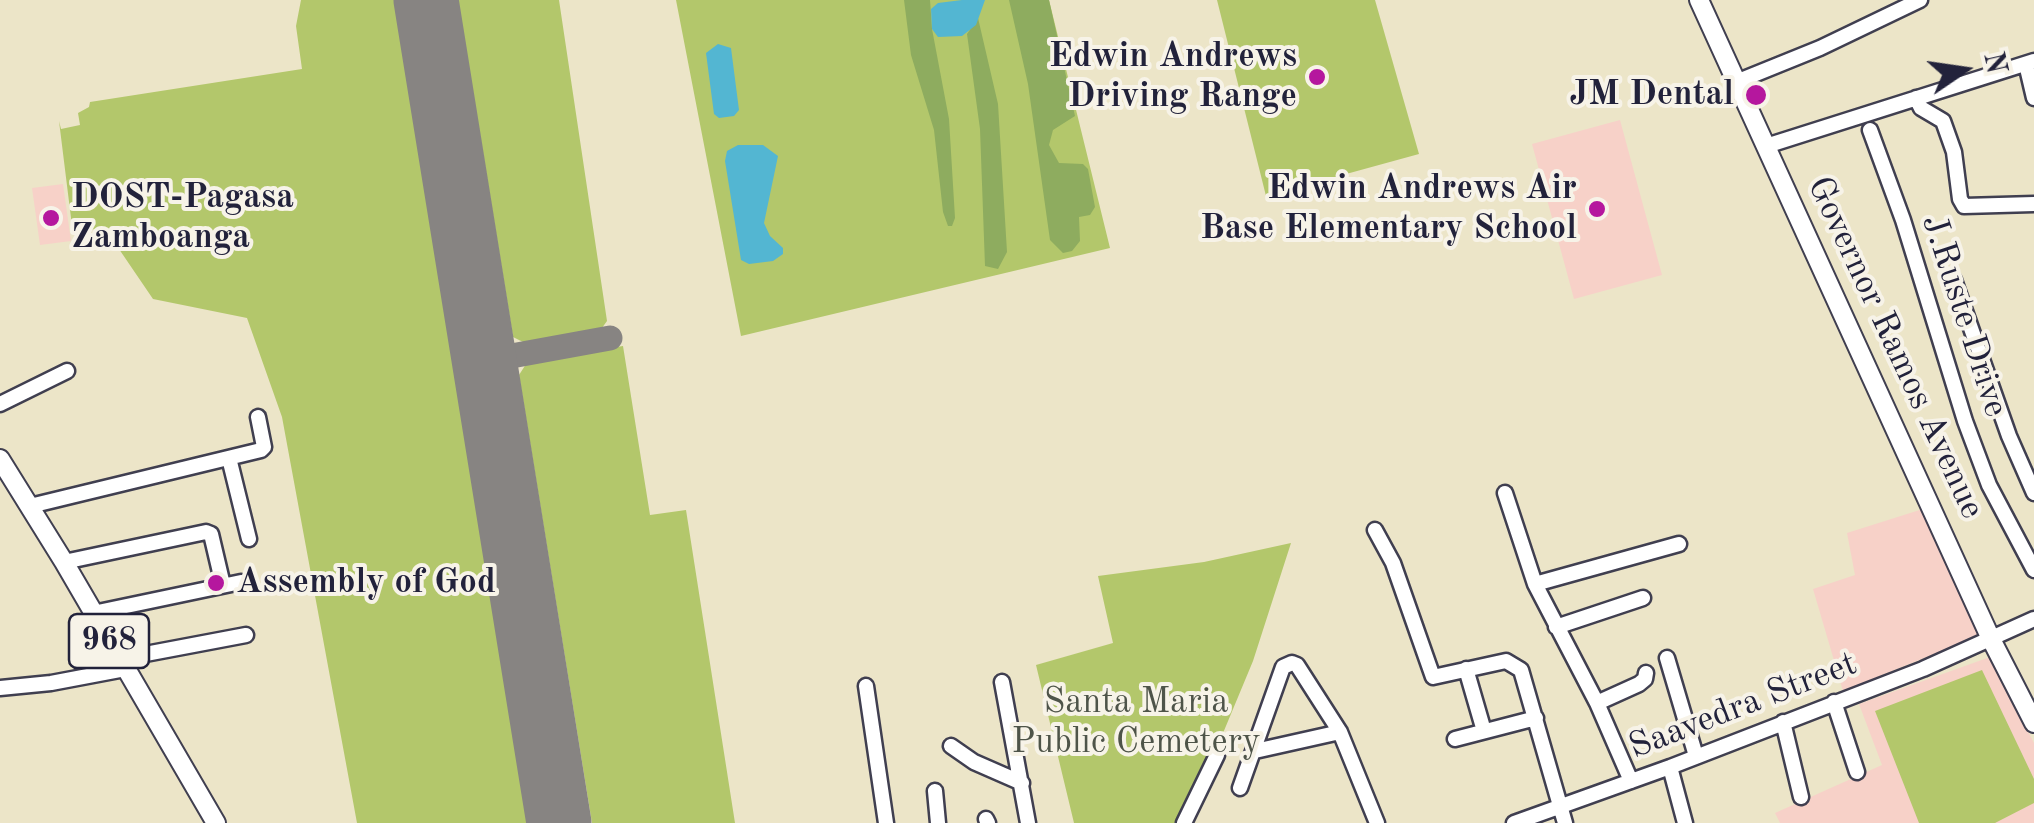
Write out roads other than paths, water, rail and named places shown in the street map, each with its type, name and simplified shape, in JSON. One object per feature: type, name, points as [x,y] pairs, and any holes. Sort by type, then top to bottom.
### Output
[{"type":"main road","name":"Governor Ramos Avenue","points":[[1699,0],[1991,638],[2034,723]]},
{"type":"main road","name":"968","points":[[0,460],[216,823]]},
{"type":"street","points":[[1736,82],[1820,48],[1920,0]]},
{"type":"street","points":[[1766,146],[2030,62],[2034,98]]},
{"type":"street","points":[[1916,98],[1921,108],[1942,120],[1954,152],[1964,206],[2034,204]]},
{"type":"street","name":"J.Ruste Drive","points":[[1870,130],[1904,220],[1965,422],[1989,485],[2034,570]]},
{"type":"street","points":[[1954,280],[2003,419],[2034,493]]},
{"type":"street","points":[[0,404],[67,371]]},
{"type":"street","points":[[30,506],[264,449],[258,417]]},
{"type":"street","points":[[229,458],[249,539]]},
{"type":"street","points":[[1505,494],[1535,584],[1597,703],[1631,782]]},
{"type":"street","points":[[1375,530],[1393,563],[1430,674],[1436,677],[1506,661],[1522,670],[1563,816]]},
{"type":"street","points":[[64,562],[206,532],[211,534],[223,585]]},
{"type":"street","points":[[1535,584],[1679,544]]},
{"type":"street","points":[[93,613],[241,582]]},
{"type":"street","points":[[1556,627],[1643,598]]},
{"type":"street","name":"Saavedra Street","points":[[1514,823],[1563,816],[1631,782],[2034,619]]},
{"type":"street","points":[[0,688],[51,683],[246,635]]},
{"type":"street","points":[[1667,658],[1696,756]]},
{"type":"street","points":[[1240,788],[1282,667],[1297,666],[1340,732],[1376,823]]},
{"type":"street","points":[[1466,670],[1484,731]]},
{"type":"street","points":[[1597,703],[1639,684],[1646,672]]},
{"type":"street","points":[[1002,682],[1028,823]]},
{"type":"street","points":[[866,686],[886,823]]},
{"type":"street","points":[[1834,702],[1856,772]]},
{"type":"street","points":[[1455,739],[1536,718]]},
{"type":"street","points":[[1782,722],[1801,797]]},
{"type":"street","points":[[1255,750],[1340,732]]},
{"type":"street","points":[[951,746],[974,762],[1022,784]]},
{"type":"street","points":[[1184,823],[1217,755]]},
{"type":"street","points":[[1670,767],[1685,823]]},
{"type":"street","points":[[935,791],[938,823]]},
{"type":"water","points":[[985,0],[976,25],[962,36],[938,37],[932,29],[931,9],[938,3]]},
{"type":"water","points":[[718,44],[731,48],[739,110],[734,116],[719,118],[714,114],[706,53]]},
{"type":"water","points":[[738,145],[763,145],[778,156],[764,223],[770,236],[783,248],[783,254],[773,261],[749,264],[741,260],[725,161],[727,151]]},
{"type":"place","name":"Edwin Andrews Driving Range","points":[[1317,77]]},
{"type":"place","name":"JM Dental","points":[[1756,95]]},
{"type":"place","name":"Edwin Andrews Air Base Elementary School","points":[[1597,209]]},
{"type":"place","name":"DOST-Pagasa Zamboanga","points":[[51,218]]},
{"type":"place","name":"Assembly of God","points":[[216,583]]},
{"type":"park label","name":"Santa Maria Public Cemetery","points":[[1136,723]]}]
